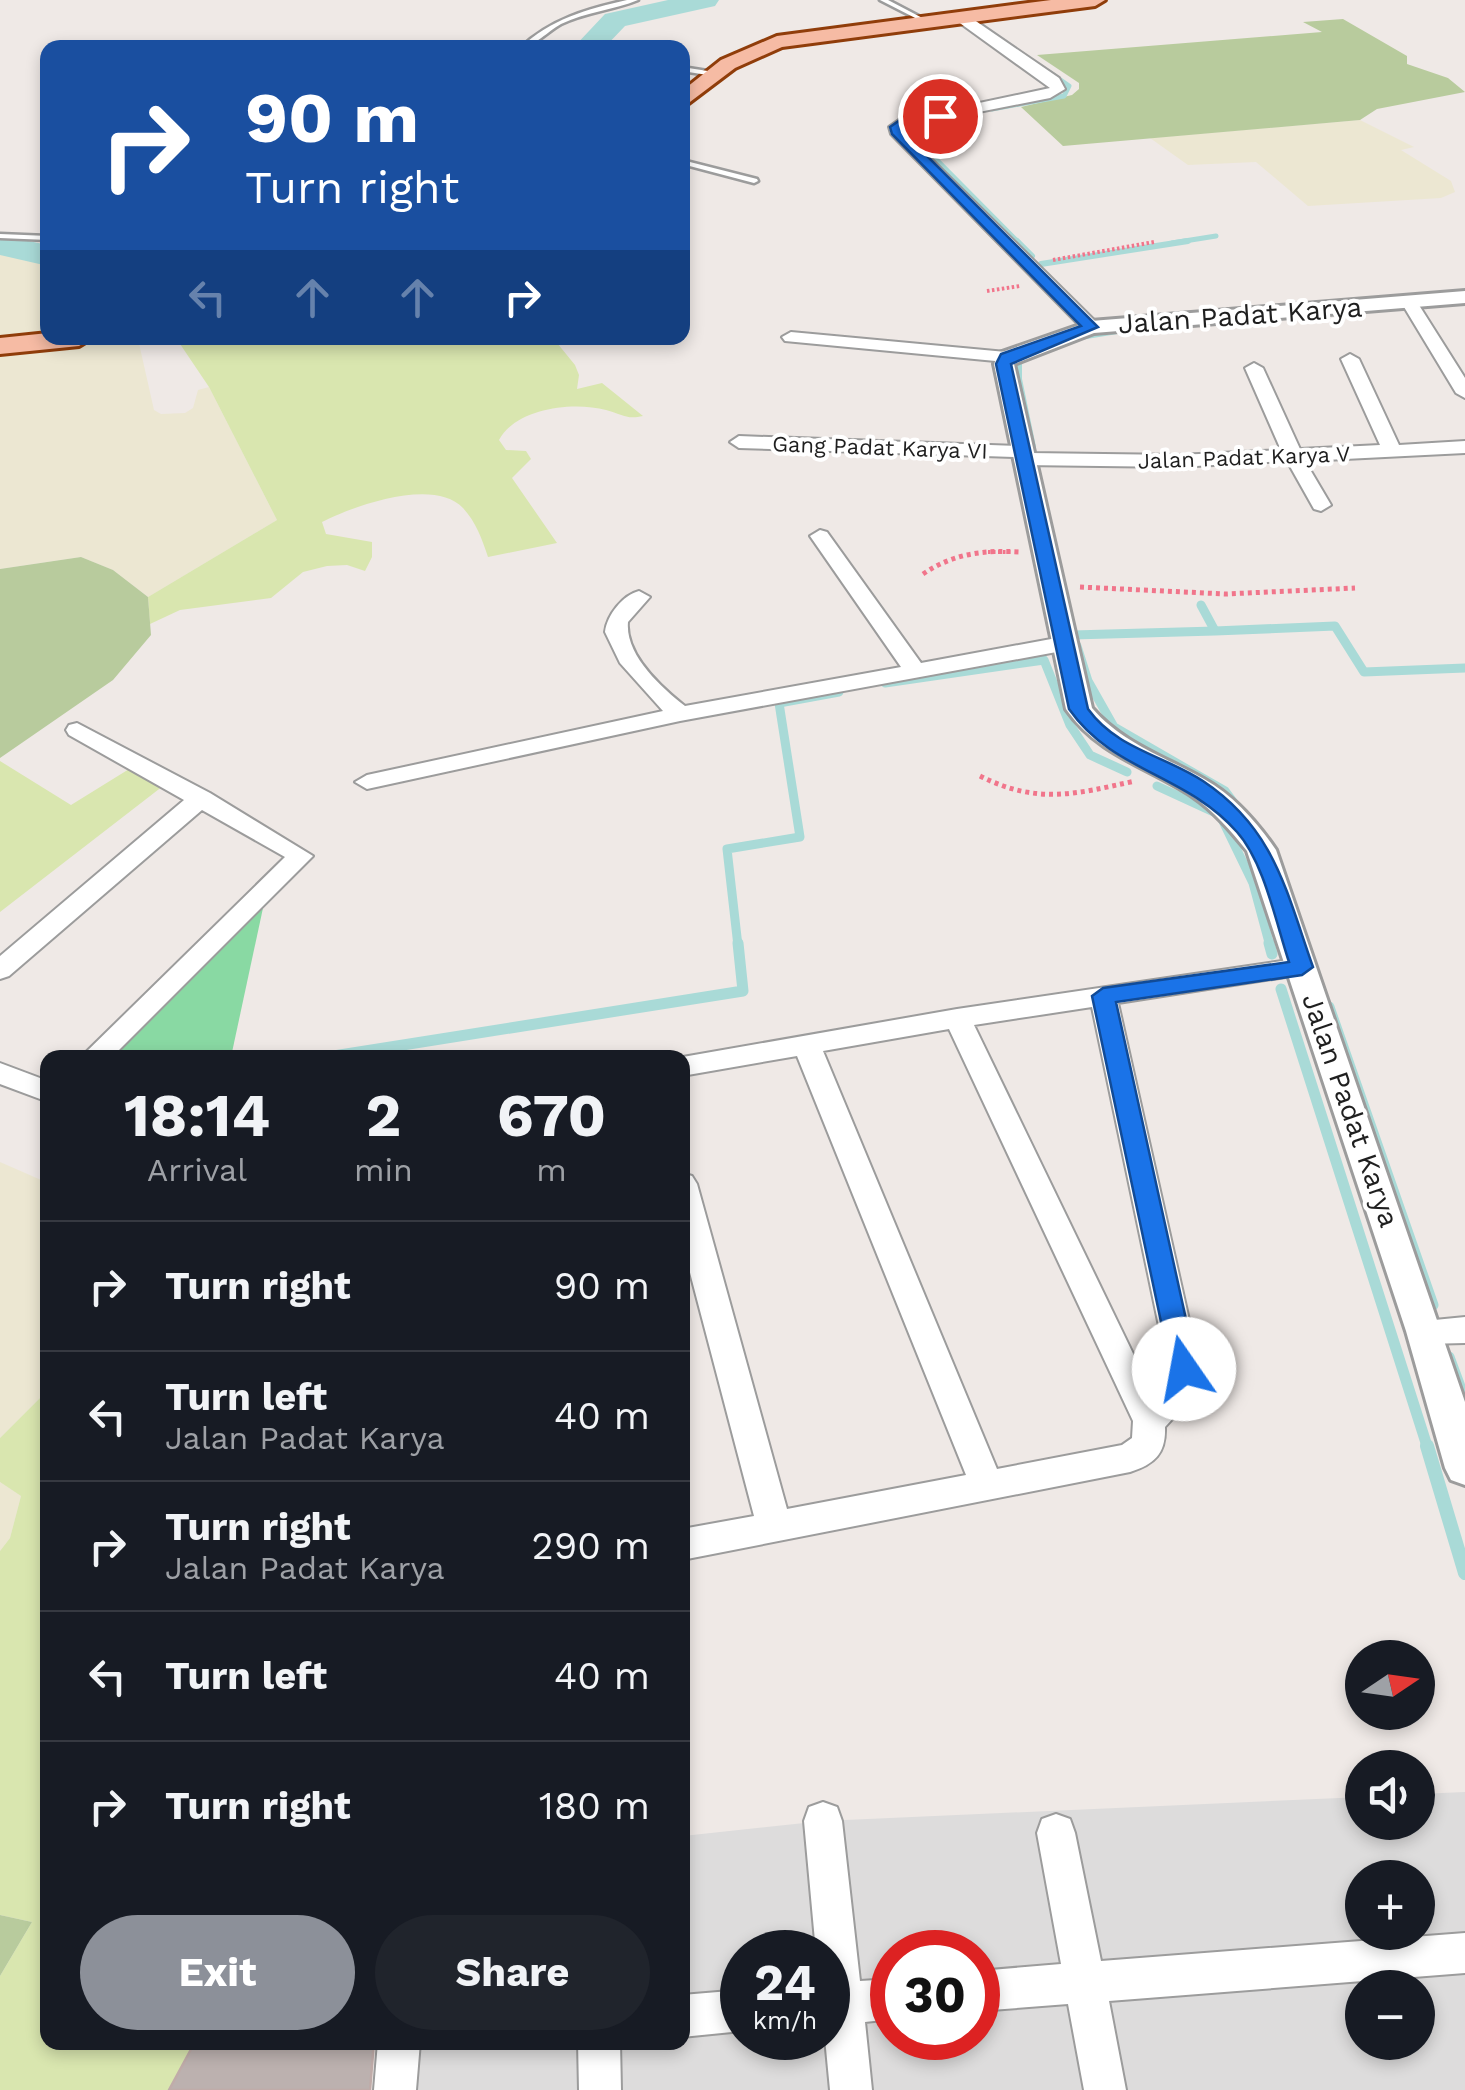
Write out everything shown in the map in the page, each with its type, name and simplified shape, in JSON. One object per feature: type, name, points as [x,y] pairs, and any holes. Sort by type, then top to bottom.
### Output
[{"type":"main road","points":[[690,92],[750,52],[777,42],[1095,0]]},
{"type":"main road","points":[[0,346],[40,342]]},
{"type":"street","points":[[962,18],[1054,81],[1058,88],[1050,94],[896,127],[906,144],[1032,264],[1091,327]]},
{"type":"street","name":"Jalan Padat Karya","points":[[1465,297],[1091,327],[1006,358],[1004,364],[1079,709],[1094,730],[1115,746],[1195,785],[1215,800],[1244,826],[1261,850],[1426,1331],[1465,1468]]},
{"type":"street","points":[[1409,302],[1465,393]]},
{"type":"street","points":[[791,337],[1006,358]]},
{"type":"street","points":[[1350,360],[1392,452]]},
{"type":"street","points":[[1254,368],[1293,456],[1321,505]]},
{"type":"street","name":"Gang Padat Karya VI","points":[[739,442],[1022,456]]},
{"type":"street","name":"Jalan Padat Karya V","points":[[1022,456],[1178,461],[1465,446]]},
{"type":"street","points":[[820,536],[916,672]]},
{"type":"street","points":[[639,598],[617,623],[616,634],[648,686],[680,714]]},
{"type":"street","points":[[368,782],[680,714],[1062,644]]},
{"type":"street","points":[[77,730],[301,856],[102,1050]]},
{"type":"street","points":[[0,970],[202,798]]},
{"type":"street","points":[[690,1065],[957,1018],[1302,967]]},
{"type":"street","points":[[1103,996],[1184,1369],[1182,1386],[1173,1402],[1149,1422]]},
{"type":"street","points":[[690,1543],[1130,1458],[1149,1446],[1149,1422],[957,1018]]},
{"type":"street","points":[[806,1044],[988,1485]]},
{"type":"street","points":[[0,1073],[40,1089]]},
{"type":"street","points":[[690,1214],[775,1529]]},
{"type":"street","points":[[1426,1331],[1465,1330]]},
{"type":"street","points":[[823,1821],[831,1930]]},
{"type":"street","points":[[1056,1834],[1105,2090]]},
{"type":"street","points":[[1000,1990],[1465,1954]]},
{"type":"street","points":[[690,2015],[720,2013]]},
{"type":"street","points":[[396,2090],[398,2050]]},
{"type":"street","points":[[599,2050],[600,2090]]},
{"type":"street","points":[[845,2060],[850,2090]]},
{"type":"lane","points":[[531,40],[542,29],[577,13],[636,0]]},
{"type":"lane","points":[[883,0],[928,22]]},
{"type":"lane","points":[[690,70],[714,74]]},
{"type":"lane","points":[[690,164],[754,181]]},
{"type":"lane","points":[[0,236],[40,238]]},
{"type":"path","points":[[1032,264],[1154,242]]},
{"type":"path","points":[[922,574],[943,558],[970,550],[1043,553]]},
{"type":"path","points":[[1049,584],[1226,594],[1354,588]]},
{"type":"path","points":[[980,776],[1006,791],[1037,799],[1171,774]]},
{"type":"shaded area","points":[[1360,120],[1414,147],[1401,150],[1451,181],[1455,192],[1441,198],[1308,206],[1256,162],[1188,165],[1150,138]]},
{"type":"shaded area","points":[[0,253],[40,259],[40,334],[0,338]]},
{"type":"shaded area","points":[[79,345],[139,345],[154,410],[161,414],[185,413],[193,408],[198,390],[209,387],[277,520],[148,597],[113,570],[81,557],[0,569],[0,353]]},
{"type":"shaded area","points":[[0,1162],[40,1180],[40,1398],[0,1438]]},
{"type":"shaded area","points":[[0,1482],[21,1496],[10,1538],[0,1551]]},
{"type":"shaded area","points":[[1465,1792],[1465,2090],[390,2090],[393,2050],[690,2050],[690,1835],[823,1821],[1345,1798],[1345,1840],[1435,1840],[1435,1793]]},
{"type":"green space","points":[[1343,19],[1407,56],[1407,64],[1448,78],[1465,92],[1377,109],[1360,120],[1063,146],[1021,107],[1072,95],[1079,89],[1079,83],[1037,55],[1322,32],[1303,22]]},
{"type":"green space","points":[[181,345],[559,345],[575,365],[579,375],[577,389],[602,383],[643,416],[628,417],[593,407],[562,407],[518,421],[499,440],[506,450],[526,451],[531,459],[512,478],[557,543],[488,557],[472,519],[450,499],[433,495],[393,497],[322,522],[326,534],[372,542],[372,557],[365,571],[347,565],[327,566],[303,572],[271,598],[180,610],[150,624],[148,597],[277,520],[209,387]]},
{"type":"green space","points":[[81,557],[113,570],[148,597],[151,635],[113,680],[0,758],[0,569]]},
{"type":"green space","points":[[0,761],[71,805],[134,766],[163,786],[0,912]]},
{"type":"green space","points":[[266,894],[233,1050],[111,1050]]},
{"type":"green space","points":[[40,1398],[40,2050],[191,2050],[169,2090],[0,2090],[0,1976],[32,1922],[0,1915],[0,1551],[10,1538],[21,1496],[0,1482],[0,1438]]},
{"type":"green space","points":[[0,1915],[32,1922],[0,1976]]},
{"type":"building","points":[[191,2050],[373,2050],[370,2090],[169,2090]]},
{"type":"waterway","points":[[595,40],[615,20],[705,0]]},
{"type":"waterway","points":[[992,109],[1064,96],[1069,86],[1049,72]]},
{"type":"waterway","points":[[911,124],[904,127],[1019,243]]},
{"type":"waterway","points":[[1172,243],[1216,236]]},
{"type":"waterway","points":[[1041,264],[1188,241]]},
{"type":"waterway","points":[[1019,243],[1032,256]]},
{"type":"waterway","points":[[0,245],[40,254]]},
{"type":"waterway","points":[[1080,337],[1123,330]]},
{"type":"waterway","points":[[1026,356],[1019,358],[1019,379],[1033,447]]},
{"type":"waterway","points":[[1201,605],[1215,631]]},
{"type":"waterway","points":[[1215,631],[1335,626],[1364,672],[1465,668]]},
{"type":"waterway","points":[[1073,635],[1215,631]]},
{"type":"waterway","points":[[1077,646],[1088,681],[1114,727],[1225,791],[1237,807]]},
{"type":"waterway","points":[[885,683],[1044,660],[1070,725],[1090,755],[1127,772]]},
{"type":"waterway","points":[[738,946],[727,849],[800,837],[779,703],[839,692]]},
{"type":"waterway","points":[[1157,786],[1220,815],[1253,883],[1270,946]]},
{"type":"waterway","points":[[371,1050],[743,991],[738,943]]},
{"type":"waterway","points":[[1269,943],[1272,954]]},
{"type":"waterway","points":[[1281,989],[1428,1449]]},
{"type":"waterway","points":[[1329,1007],[1433,1305]]},
{"type":"waterway","points":[[1449,1357],[1465,1400]]},
{"type":"waterway","points":[[1427,1446],[1465,1573]]},
{"type":"route","points":[[940,116],[904,123],[896,127],[898,134],[1091,327],[1006,358],[1004,364],[1079,709],[1094,730],[1115,746],[1195,785],[1244,826],[1261,850],[1302,967],[1103,996],[1184,1369]]}]
